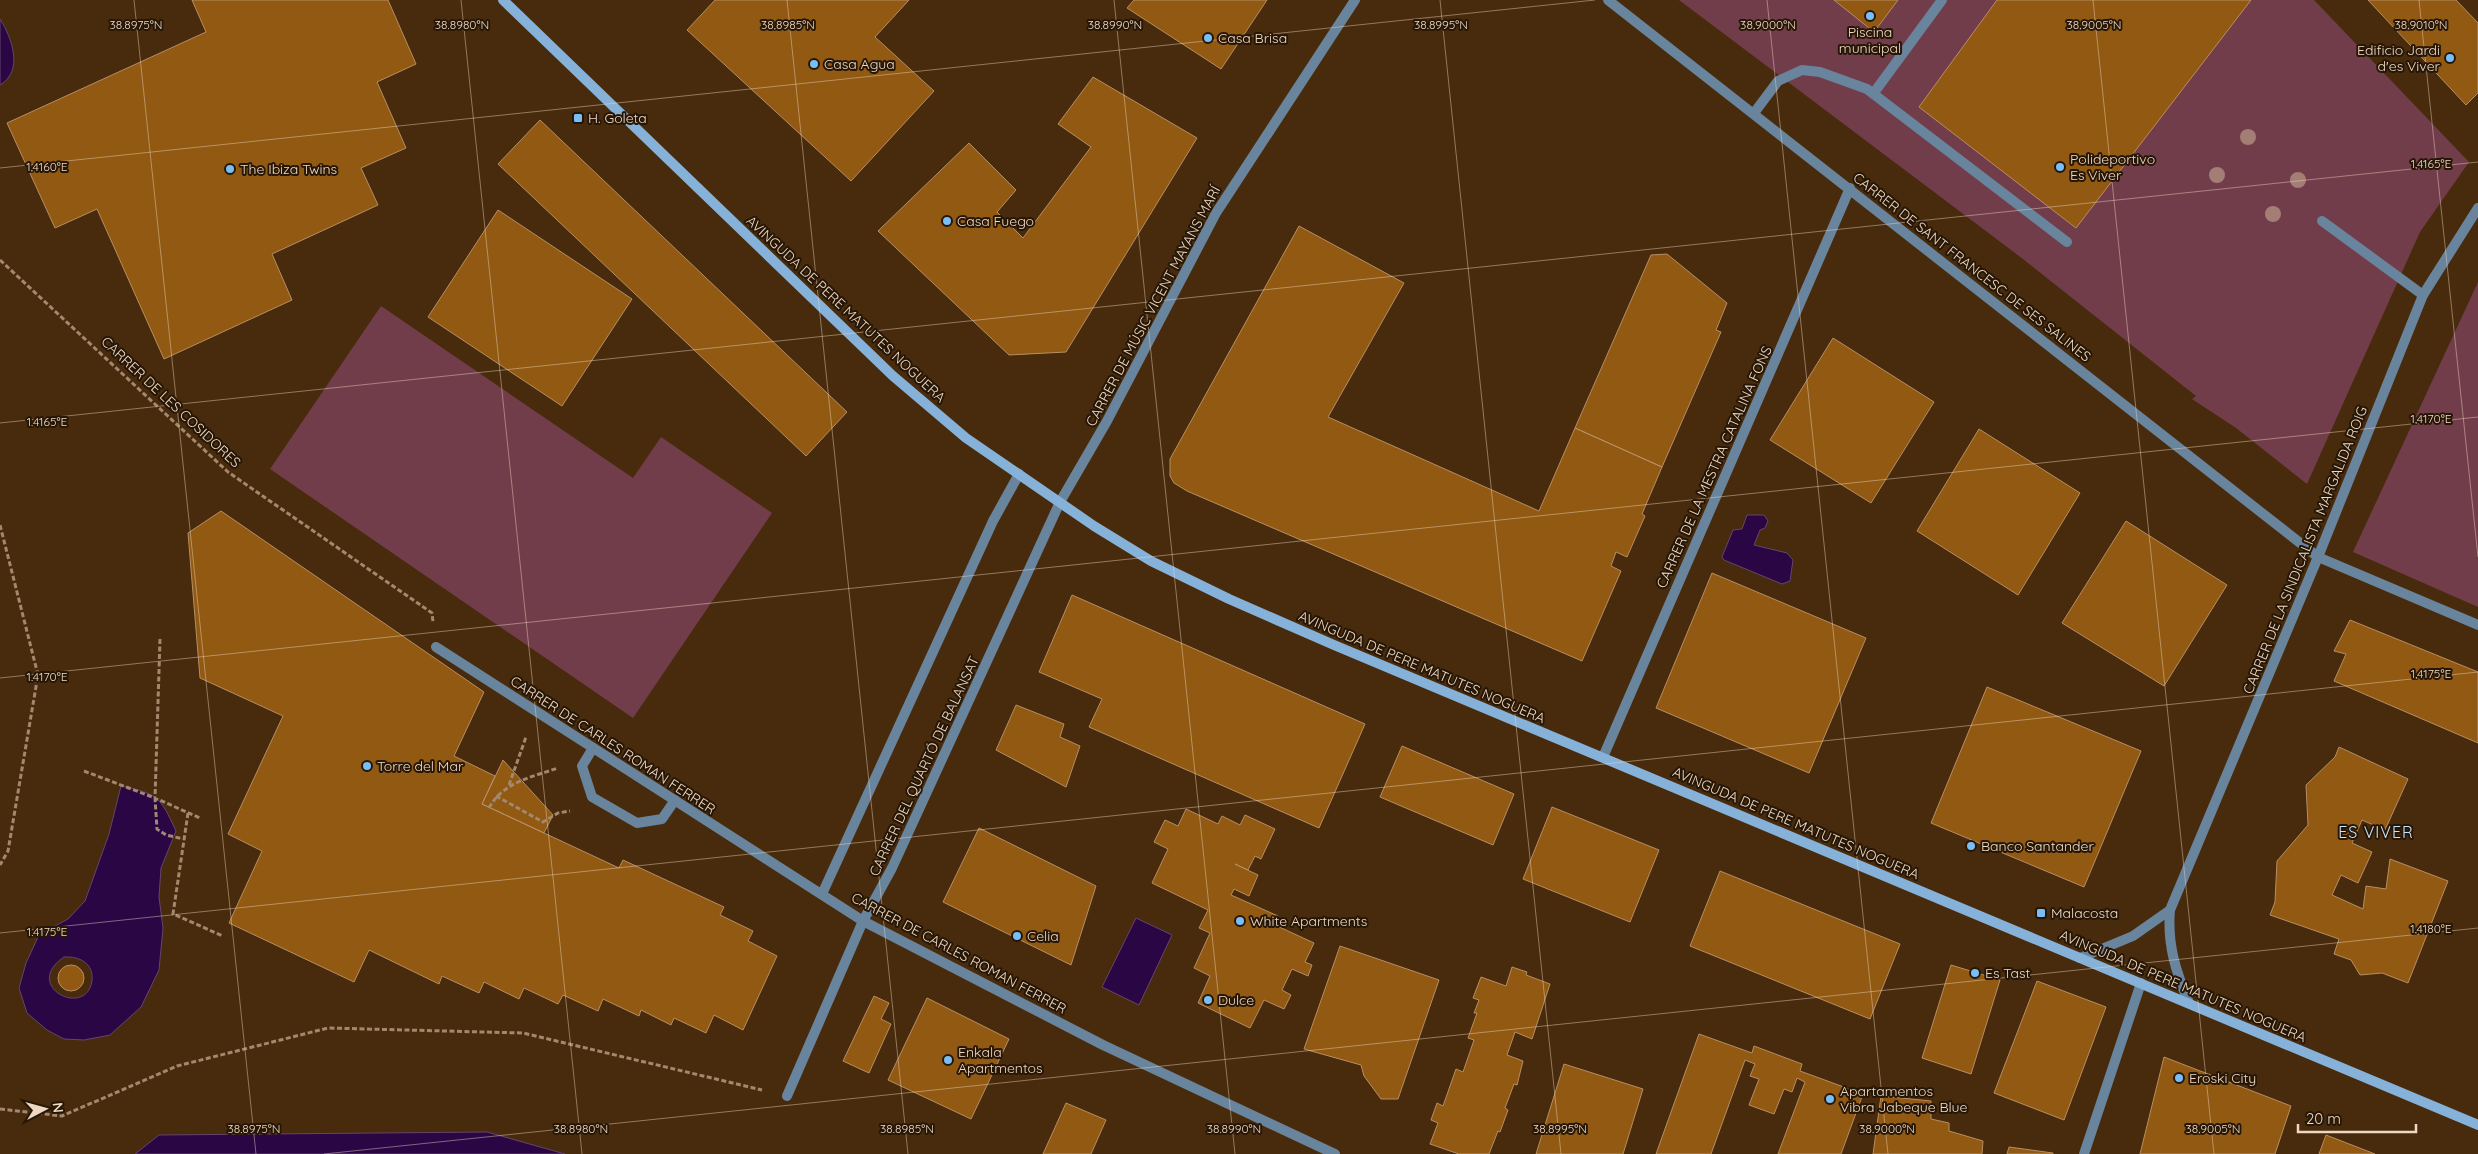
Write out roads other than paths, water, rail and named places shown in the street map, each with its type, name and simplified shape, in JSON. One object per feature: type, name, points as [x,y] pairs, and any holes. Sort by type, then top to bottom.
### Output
[{"type":"street","name":"AVINGUDA DE PERE MATUTES NOGUERA","points":[[503,0],[893,376],[966,438],[1151,561],[1229,599],[2478,1125]]},
{"type":"street","name":"CARRER DE MÚSIC VICENT MAYANS MARÍ","points":[[1060,502],[1107,421],[1216,213],[1355,0]]},
{"type":"street","name":"CARRER DE SANT FRANCESC DE SES SALINES","points":[[1608,0],[2318,557],[2478,625]]},
{"type":"street","points":[[1873,94],[1942,0]]},
{"type":"street","points":[[1754,113],[1778,81],[1802,70],[1820,72],[1867,89],[2067,242]]},
{"type":"street","name":"CARRER DE LA MESTRA CATALINA FONS","points":[[1603,757],[1850,188]]},
{"type":"street","name":"CARRER DE LA SINDICALISTA MARGALIDA ROIG","points":[[2189,1003],[2171,955],[2168,932],[2170,910],[2318,557],[2423,295],[2478,208]]},
{"type":"street","points":[[2322,220],[2423,295]]},
{"type":"street","points":[[822,894],[993,521],[1019,474]]},
{"type":"street","name":"CARRER DEL QUARTÓ DE BALANSAT","points":[[787,1096],[863,921],[892,868],[1060,502]]},
{"type":"street","name":"CARRER DE CARLES ROMAN FERRER","points":[[436,647],[863,921],[1103,1045],[1335,1154]]},
{"type":"street","points":[[593,748],[582,766],[592,797],[637,823],[662,820],[675,800]]},
{"type":"street","points":[[2080,958],[2133,936],[2170,910]]},
{"type":"street","points":[[2084,1154],[2141,983]]},
{"type":"place","name":"Piscina municipal","points":[[1870,16]]},
{"type":"place","name":"Casa Brisa","points":[[1208,38]]},
{"type":"place","name":"Edificio Jardi d'es Viver","points":[[2450,58]]},
{"type":"place","name":"Casa Agua","points":[[814,64]]},
{"type":"place","name":"H. Goleta","points":[[578,118]]},
{"type":"place","name":"Polideportivo Es Viver","points":[[2060,167]]},
{"type":"place","name":"The Ibiza Twins","points":[[230,169]]},
{"type":"place","name":"Casa Fuego","points":[[947,221]]},
{"type":"place","name":"Torre del Mar","points":[[367,766]]},
{"type":"place","name":"Banco Santander","points":[[1971,846]]},
{"type":"place","name":"Malacosta","points":[[2041,913]]},
{"type":"place","name":"White Apartments","points":[[1240,921]]},
{"type":"place","name":"Celia","points":[[1017,936]]},
{"type":"place","name":"Es Tast","points":[[1975,973]]},
{"type":"place","name":"Dulce","points":[[1208,1000]]},
{"type":"place","name":"Enkala Apartmentos","points":[[948,1060]]},
{"type":"place","name":"Eroski City","points":[[2179,1078]]},
{"type":"place","name":"Apartamentos Vibra Jabeque Blue","points":[[1830,1099]]},
{"type":"district","name":"ES VIVER","points":[[2376,832]]}]
